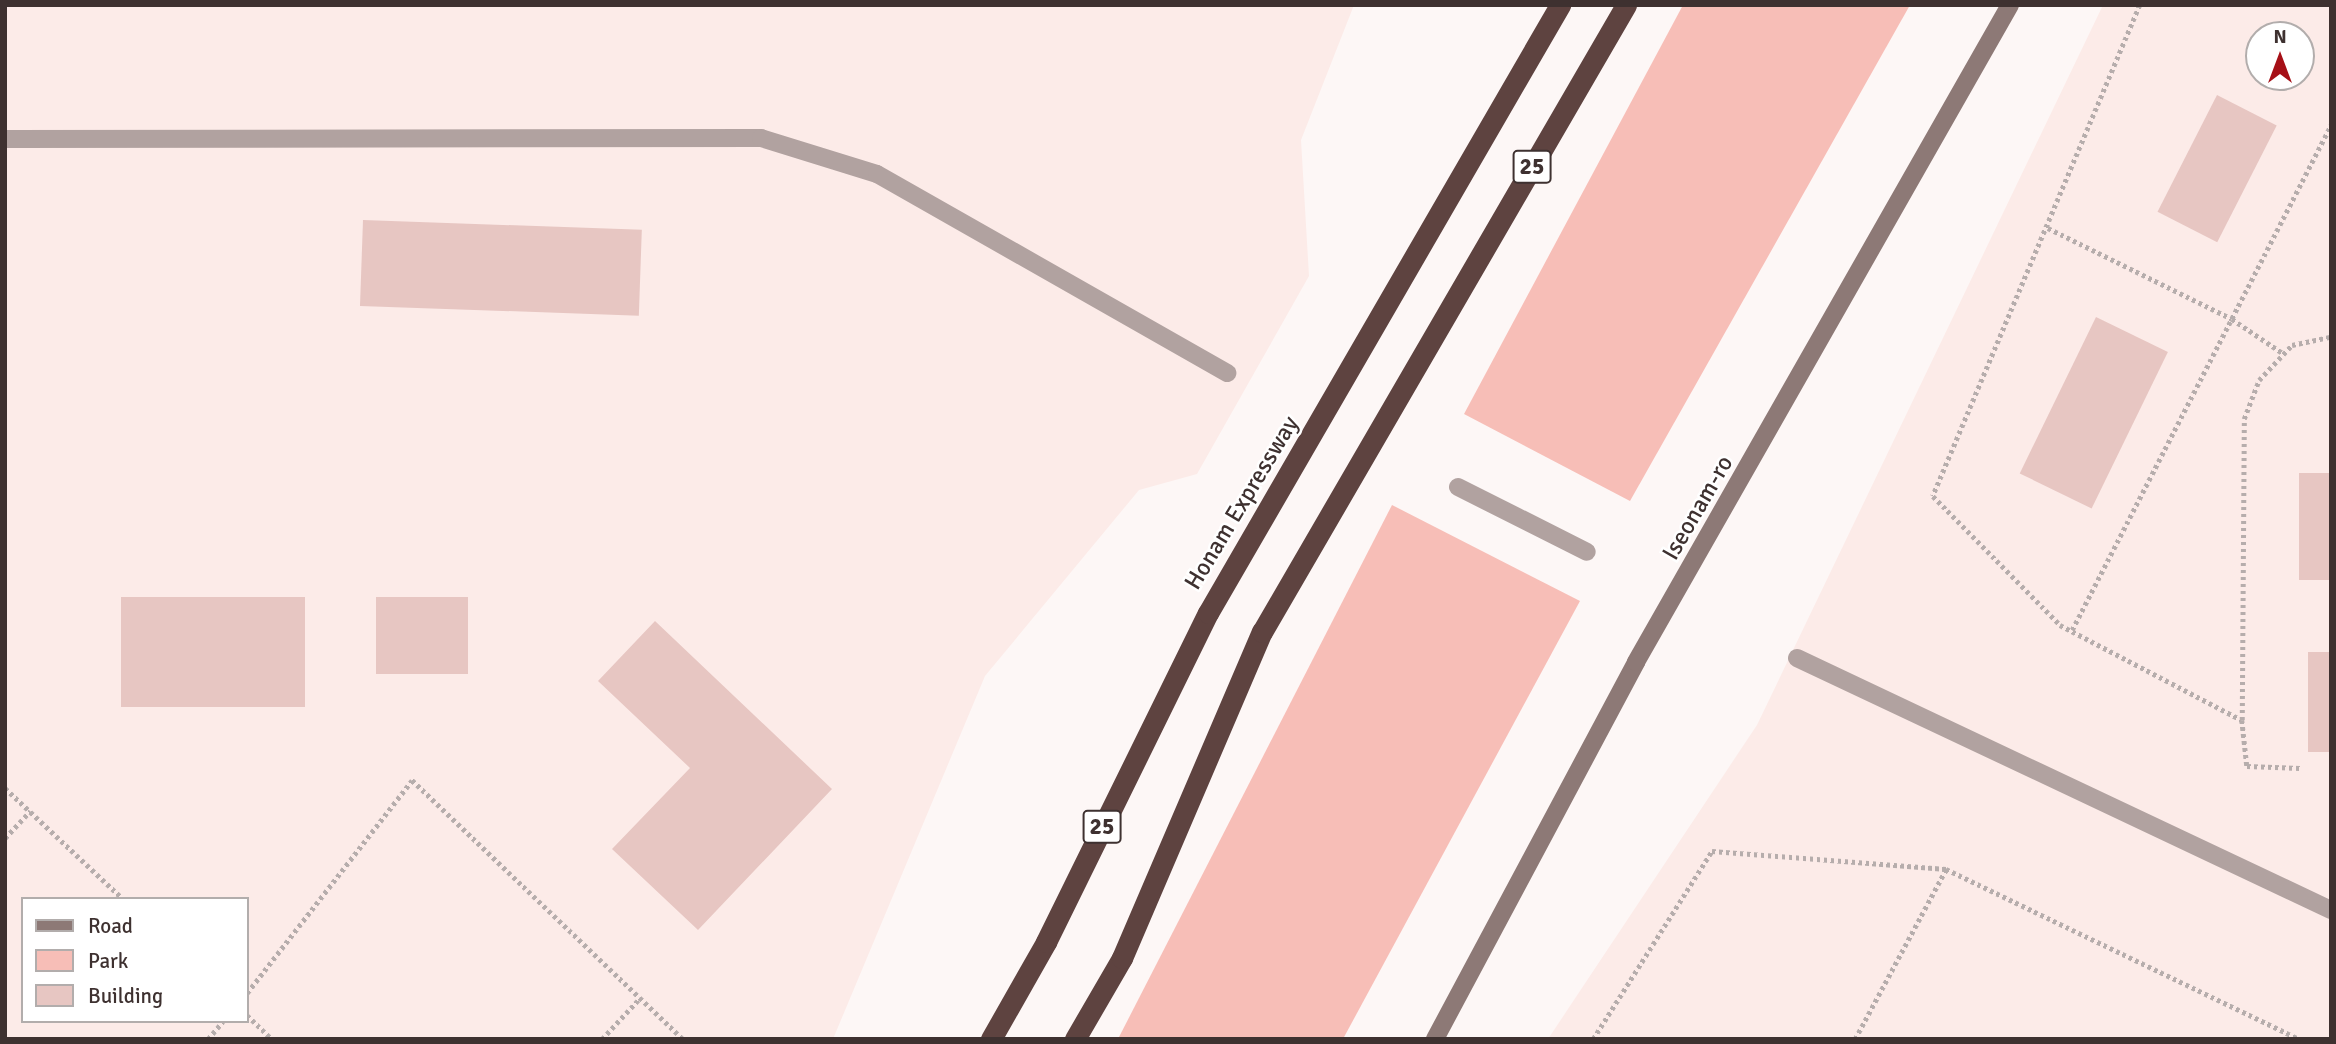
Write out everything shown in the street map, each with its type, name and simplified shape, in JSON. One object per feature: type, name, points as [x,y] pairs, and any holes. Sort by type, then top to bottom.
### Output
[{"type":"highway","name":"Honam Expressway","points":[[991,1039],[1046,942],[1208,613],[1560,5]]},
{"type":"highway","name":"25","points":[[1075,1039],[1122,958],[1262,632],[1626,5]]},
{"type":"main road","name":"Iseonam-ro","points":[[1435,1039],[1636,662],[2010,5]]},
{"type":"lane","points":[[5,139],[761,138],[877,174],[1227,373]]},
{"type":"lane","points":[[1458,487],[1587,552]]},
{"type":"lane","points":[[1797,658],[2331,910]]},
{"type":"path","points":[[2140,5],[1933,496],[2072,630],[2242,720]]},
{"type":"path","points":[[2072,630],[2331,125]]},
{"type":"path","points":[[2048,228],[2232,319],[2284,354]]},
{"type":"path","points":[[2300,768],[2247,766],[2242,720],[2244,419],[2259,380],[2292,345],[2331,337]]},
{"type":"path","points":[[248,992],[412,780],[683,1039]]},
{"type":"path","points":[[5,788],[121,897]]},
{"type":"path","points":[[5,838],[30,811]]},
{"type":"path","points":[[1593,1039],[1712,850],[1946,869],[2299,1039]]},
{"type":"path","points":[[1855,1039],[1946,869]]},
{"type":"path","points":[[602,1039],[640,998]]},
{"type":"path","points":[[248,1016],[272,1039]]},
{"type":"path","points":[[208,1039],[221,1023]]},
{"type":"shaded area","points":[[5,5],[1354,5],[1301,140],[1309,276],[1197,474],[1139,490],[985,676],[833,1039],[5,1039]]},
{"type":"shaded area","points":[[2103,5],[2331,5],[2331,1039],[1548,1039],[1757,725]]},
{"type":"green space","points":[[1683,5],[1910,5],[1630,501],[1464,414]]},
{"type":"green space","points":[[1392,505],[1580,601],[1343,1039],[1118,1039]]},
{"type":"building","points":[[2217,95],[2277,125],[2217,242],[2158,212]]},
{"type":"building","points":[[363,220],[642,230],[639,316],[360,306]]},
{"type":"building","points":[[2096,317],[2168,352],[2092,508],[2020,473]]},
{"type":"building","points":[[2299,473],[2331,473],[2331,580],[2299,580]]},
{"type":"building","points":[[121,597],[305,597],[305,707],[121,707]]},
{"type":"building","points":[[376,597],[468,597],[468,674],[376,674]]},
{"type":"building","points":[[655,621],[832,789],[698,930],[612,849],[690,768],[598,681]]},
{"type":"building","points":[[2308,652],[2331,652],[2331,752],[2308,752]]}]
